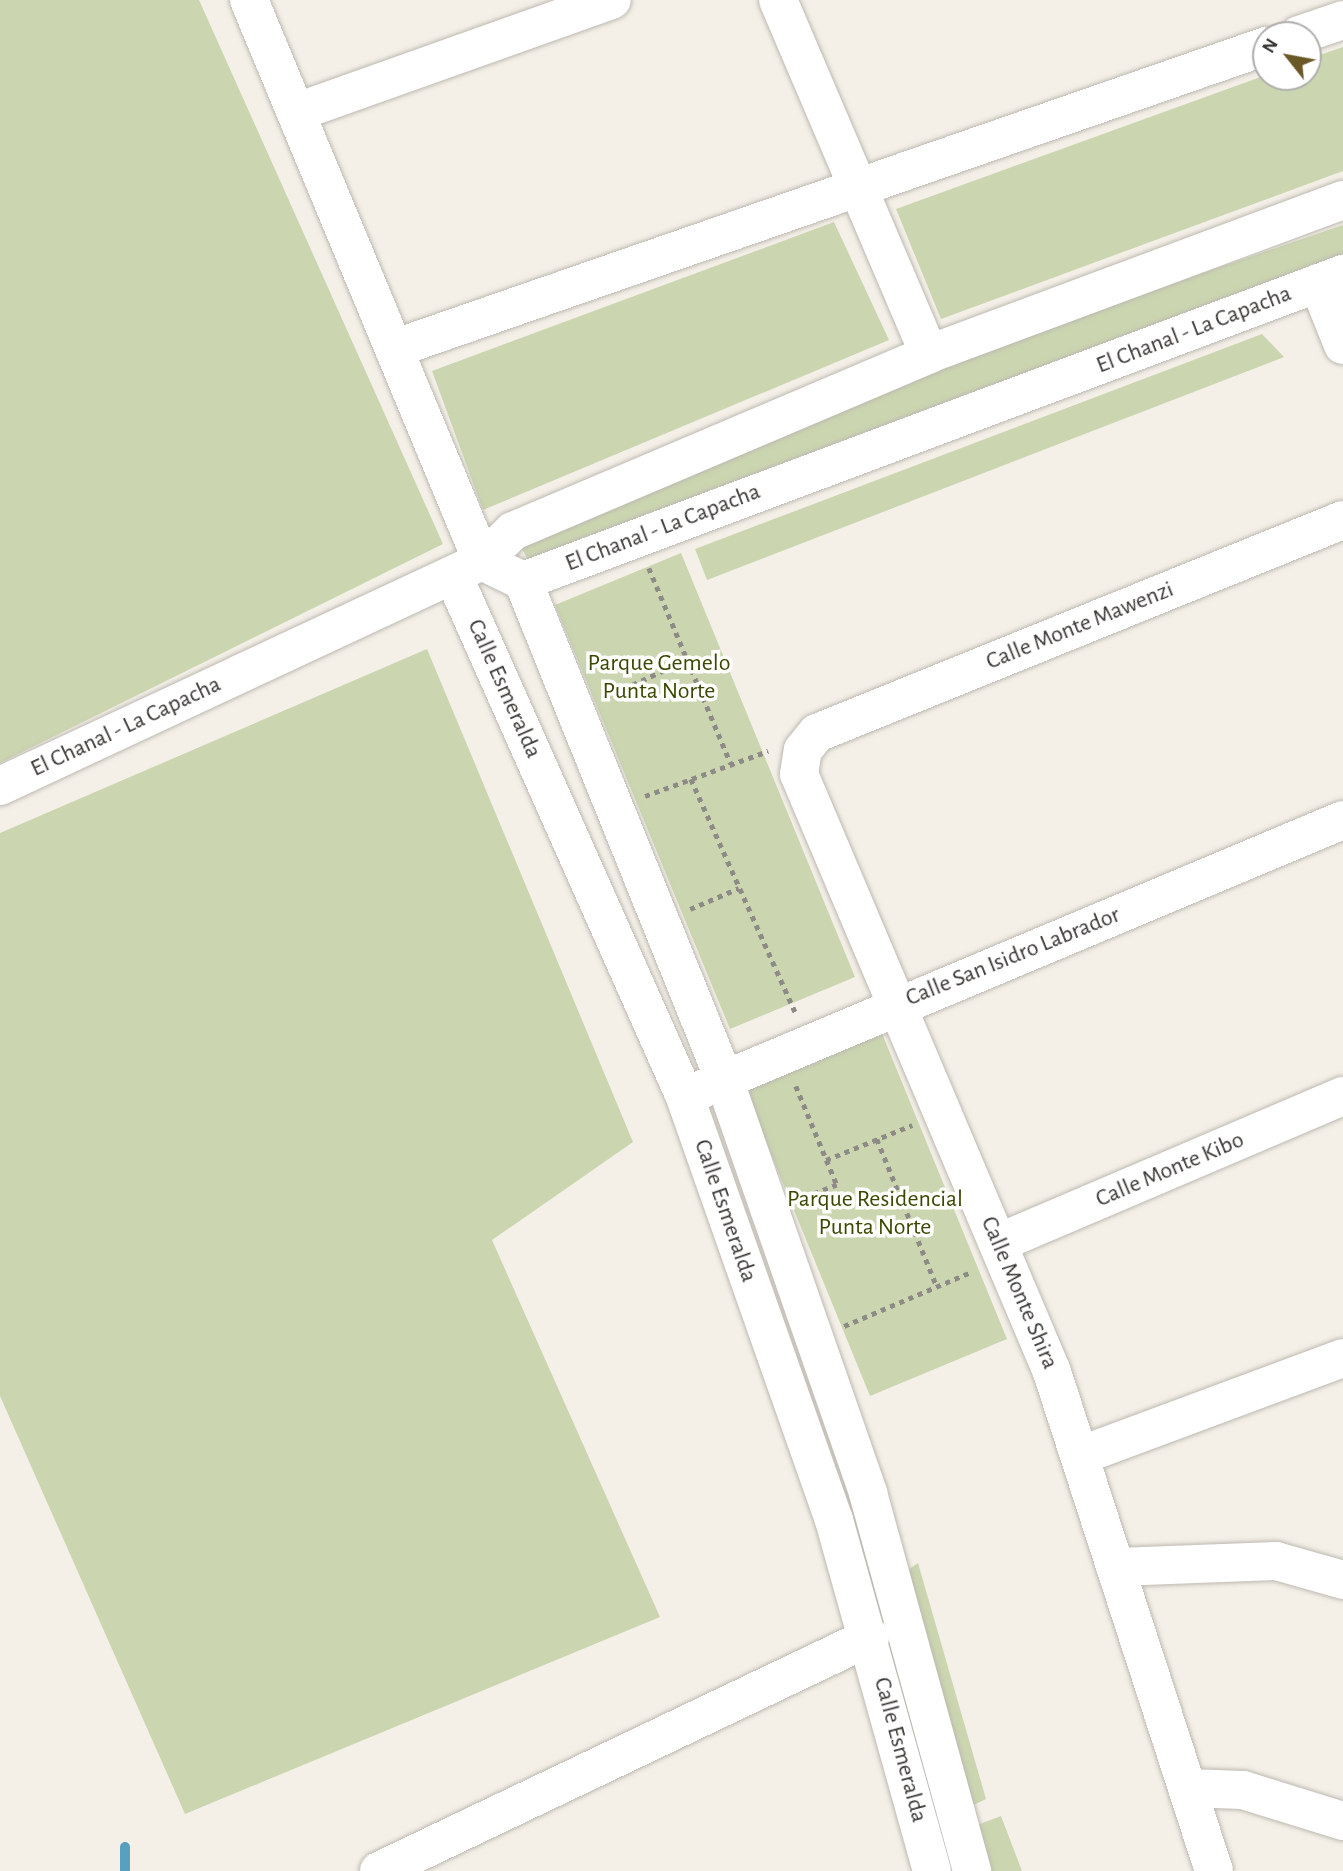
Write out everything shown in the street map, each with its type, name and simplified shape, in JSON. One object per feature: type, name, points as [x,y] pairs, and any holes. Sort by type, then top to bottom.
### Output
[{"type":"street","name":"Calle Esmeralda","points":[[250,0],[396,348],[468,568],[685,1097],[870,1637],[940,1864]]},
{"type":"street","points":[[297,112],[612,0]]},
{"type":"street","points":[[778,0],[929,354]]},
{"type":"street","points":[[1322,27],[1343,20]]},
{"type":"street","points":[[396,348],[1252,51]]},
{"type":"street","name":"El Chanal - La Capacha","points":[[0,786],[468,568],[513,531],[929,354],[1343,200]]},
{"type":"street","points":[[1330,278],[1343,345]]},
{"type":"street","name":"El Chanal - La Capacha","points":[[523,581],[1330,278]]},
{"type":"street","name":"Calle Monte Mawenzi","points":[[817,733],[1343,520]]},
{"type":"street","points":[[468,568],[523,581]]},
{"type":"street","name":"Calle Esmeralda","points":[[523,581],[724,1079],[868,1493],[940,1864]]},
{"type":"street","name":"Calle Monte Shira","points":[[817,733],[803,750],[799,774],[1001,1250],[1082,1455],[1214,1871]]},
{"type":"street","name":"Calle San Isidro Labrador","points":[[685,1097],[897,1005],[1343,820]]},
{"type":"street","name":"Calle Monte Kibo","points":[[1001,1250],[1343,1097]]},
{"type":"street","points":[[1082,1455],[1343,1358]]},
{"type":"street","points":[[1117,1567],[1276,1561],[1343,1580]]},
{"type":"street","points":[[379,1871],[870,1637]]},
{"type":"street","points":[[1187,1788],[1244,1790],[1343,1821]]},
{"type":"path","points":[[636,538],[731,764]]},
{"type":"path","points":[[575,710],[687,660]]},
{"type":"path","points":[[614,807],[817,733]]},
{"type":"path","points":[[691,779],[739,888],[796,1048],[826,1160],[836,1185]]},
{"type":"path","points":[[660,921],[739,888]]},
{"type":"path","points":[[826,1160],[942,1113]]},
{"type":"path","points":[[877,1139],[937,1287]]},
{"type":"path","points":[[814,1339],[937,1287],[1001,1250]]},
{"type":"green space","points":[[0,0],[199,0],[443,544],[0,763]]},
{"type":"green space","points":[[1343,47],[1343,171],[941,319],[896,209],[1252,80],[1252,91],[1322,91],[1322,54]]},
{"type":"green space","points":[[834,222],[889,340],[483,510],[432,371]]},
{"type":"green space","points":[[1343,225],[1343,263],[530,564],[518,541],[1004,341]]},
{"type":"green space","points":[[1262,334],[1284,357],[707,580],[695,549]]},
{"type":"green space","name":"Parque Gemelo Punta Norte","points":[[681,553],[855,977],[730,1029],[555,605]]},
{"type":"green space","points":[[427,649],[633,1142],[492,1240],[660,1617],[185,1814],[0,1396],[0,833]]},
{"type":"green space","name":"Parque Residencial Punta Norte","points":[[881,1031],[1007,1339],[870,1396],[744,1088]]},
{"type":"green space","points":[[918,1563],[986,1799],[959,1812],[899,1576]]},
{"type":"green space","points":[[1001,1816],[1022,1871],[982,1871],[964,1830]]},
{"type":"waterway","points":[[125,1847],[125,1871]]}]
